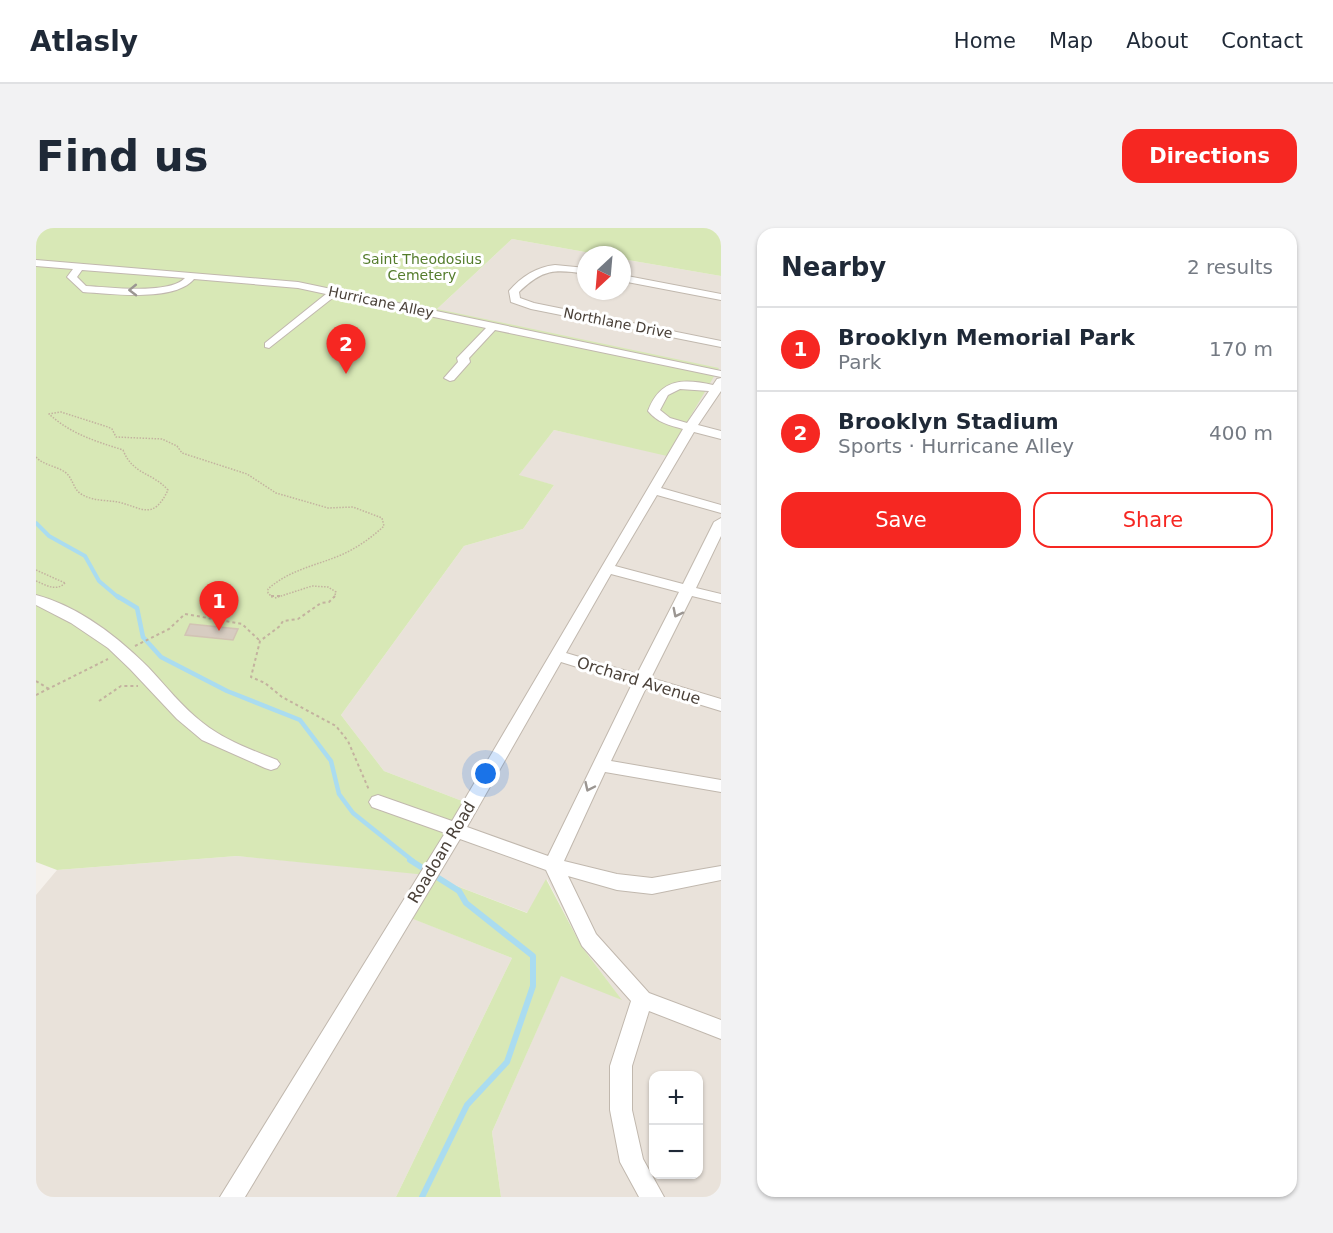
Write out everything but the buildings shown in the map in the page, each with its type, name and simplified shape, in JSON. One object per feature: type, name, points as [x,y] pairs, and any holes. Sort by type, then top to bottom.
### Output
[{"type":"street","name":"Hurricane Alley","points":[[36,263],[298,285],[602,349],[720,382]]},
{"type":"street","points":[[79,267],[72,277],[83,289],[129,291],[182,286],[192,276]]},
{"type":"street","name":"Northlane Drive","points":[[577,271],[552,267],[538,270],[514,291],[515,300],[531,306],[721,344]]},
{"type":"street","points":[[631,280],[721,297]]},
{"type":"street","points":[[269,345],[334,292]]},
{"type":"street","points":[[450,378],[464,362],[463,358],[494,326]]},
{"type":"street","points":[[593,359],[602,349]]},
{"type":"street","points":[[720,382],[678,384],[666,390],[659,398],[654,411],[657,416],[666,421],[721,435]]},
{"type":"street","name":"Roadoan Road","points":[[232,1197],[450,838],[607,568],[720,382]]},
{"type":"street","points":[[654,490],[721,509]]},
{"type":"street","points":[[553,865],[721,522]]},
{"type":"street","points":[[607,568],[721,599]]},
{"type":"street","points":[[36,600],[82,621],[128,649],[156,686],[190,722],[216,740],[271,764]]},
{"type":"street","name":"Orchard Avenue","points":[[556,655],[721,705]]},
{"type":"street","points":[[600,765],[721,786]]},
{"type":"street","points":[[378,802],[450,838],[617,882],[652,886],[721,873]]},
{"type":"street","points":[[553,865],[589,940],[642,999],[721,1030]]},
{"type":"street","points":[[642,999],[621,1066],[621,1110],[632,1162],[652,1197]]},
{"type":"path","points":[[36,457],[63,471],[72,479],[76,490],[99,501],[125,505],[146,512],[162,501],[168,490],[164,484],[144,476],[133,468],[125,458],[123,450],[84,438],[64,428],[49,414],[61,412],[90,423],[108,426],[116,437],[146,437],[173,444],[179,447],[182,453],[247,474],[276,493],[328,508],[353,507],[382,518],[384,526],[373,537],[343,554],[278,579],[268,589],[268,593],[273,598],[304,586],[322,586],[336,592],[334,598],[321,603],[298,619],[283,621],[280,626],[260,641],[251,677],[265,683],[282,697],[336,726],[348,741],[362,778],[378,802]]},
{"type":"path","points":[[36,570],[65,583],[61,587],[54,588],[36,581]]},
{"type":"path","points":[[36,695],[169,629],[185,614],[242,624],[260,641]]},
{"type":"path","points":[[36,681],[49,689]]},
{"type":"path","points":[[99,701],[122,686],[156,686]]},
{"type":"shaded area","points":[[512,239],[577,251],[577,300],[631,300],[631,261],[721,276],[721,1197],[501,1197],[492,1132],[561,975],[621,999],[582,947],[547,879],[528,913],[428,875],[404,915],[512,958],[396,1197],[36,1197],[36,895],[57,870],[237,856],[428,874],[470,804],[384,771],[341,715],[464,546],[523,529],[554,485],[518,476],[554,430],[667,455],[718,369],[436,310]]},
{"type":"green space","name":"Saint Theodosius Cemetery","points":[[36,228],[721,228],[721,276],[631,261],[631,246],[577,246],[577,251],[512,239],[437,309],[719,368],[667,456],[554,430],[519,475],[554,485],[523,529],[464,546],[341,715],[384,771],[470,804],[428,875],[527,913],[546,879],[582,947],[622,1000],[561,976],[492,1132],[501,1197],[396,1197],[512,958],[403,915],[427,875],[237,856],[57,870],[36,862]]},
{"type":"waterway","points":[[36,523],[49,536],[85,556],[99,581],[119,598]]},
{"type":"waterway","points":[[117,596],[137,608],[143,637],[161,657],[227,691],[300,720],[331,761],[339,794],[353,813],[413,861]]},
{"type":"waterway","points":[[410,860],[459,891],[466,903],[533,956],[533,986],[507,1062],[467,1105],[422,1197]]},
{"type":"place","name":"Brooklyn Stadium","points":[[346,374]]},
{"type":"place","name":"Brooklyn Memorial Park","points":[[219,631]]}]
